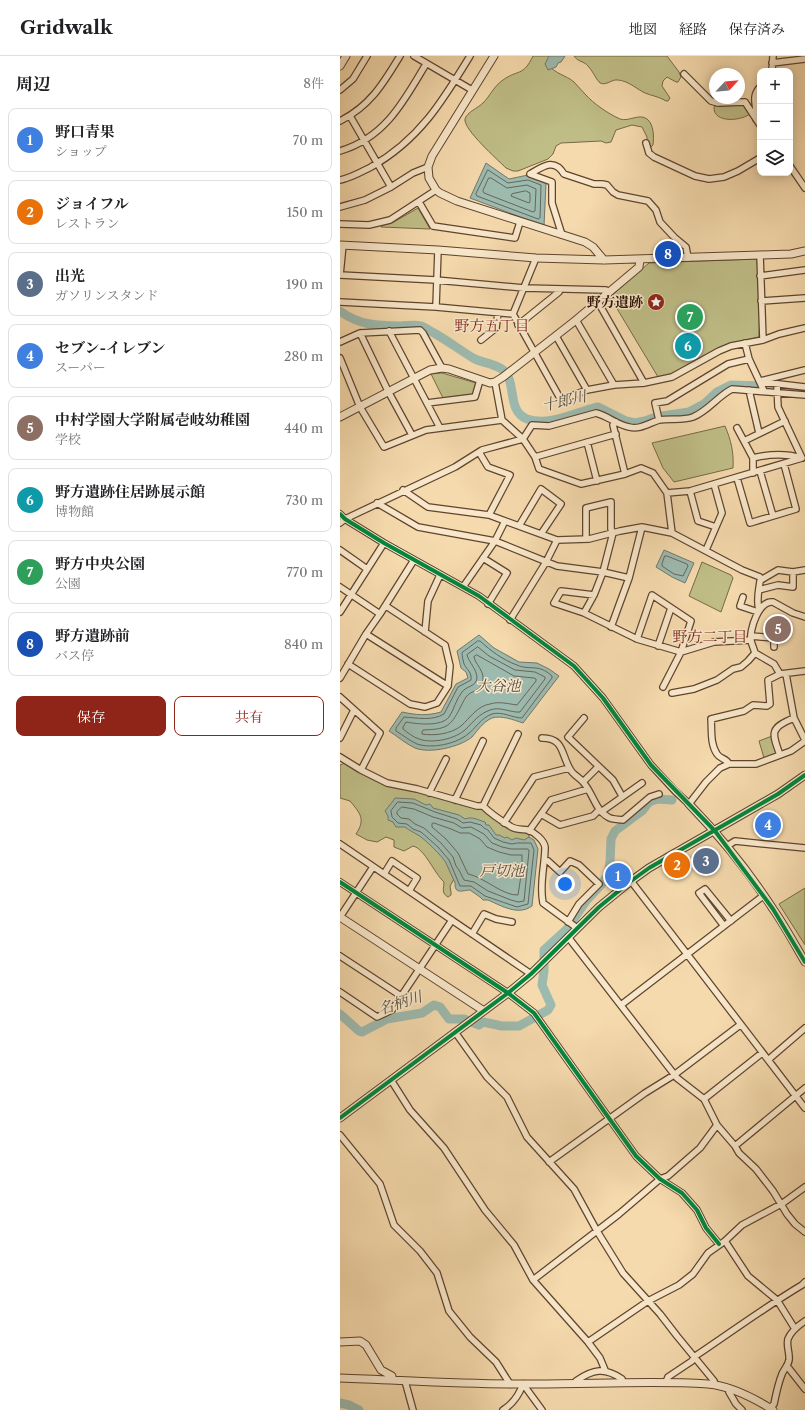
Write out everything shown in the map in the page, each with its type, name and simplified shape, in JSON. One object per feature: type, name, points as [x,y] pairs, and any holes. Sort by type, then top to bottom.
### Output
[{"type":"street","points":[[340,66],[346,56]]},
{"type":"street","points":[[340,90],[353,79],[367,56]]},
{"type":"street","points":[[340,121],[362,108],[374,95],[400,56]]},
{"type":"street","points":[[414,56],[472,90]]},
{"type":"street","points":[[340,180],[349,178],[377,164],[401,147],[422,127],[455,81],[469,56]]},
{"type":"street","points":[[494,56],[432,156],[428,167],[429,178],[436,190],[457,201],[585,242],[593,247],[604,260]]},
{"type":"street","points":[[772,68],[773,56]]},
{"type":"street","points":[[772,63],[804,59]]},
{"type":"street","points":[[340,151],[347,149],[363,140],[382,127],[398,110],[426,64]]},
{"type":"street","points":[[684,74],[711,101],[718,103],[745,102],[756,119]]},
{"type":"street","points":[[756,119],[757,111],[754,99],[757,91]]},
{"type":"street","points":[[350,116],[391,187]]},
{"type":"street","points":[[646,143],[649,153],[654,157],[695,176],[709,179],[724,177],[757,160]]},
{"type":"street","points":[[562,235],[552,203],[552,182],[530,174],[547,164],[553,164],[562,170],[564,174],[594,184],[607,185],[618,195],[648,201],[656,210],[660,222],[674,237],[684,244],[688,258]]},
{"type":"street","points":[[340,207],[365,200],[391,187],[413,173],[428,167]]},
{"type":"street","points":[[793,170],[805,188]]},
{"type":"street","points":[[340,224],[359,225],[380,223],[390,220],[436,190]]},
{"type":"street","points":[[419,202],[433,226],[515,238],[520,222]]},
{"type":"street","points":[[609,292],[606,290],[524,288],[436,280],[340,275],[342,245],[438,250],[536,258],[604,260],[760,256],[791,254],[805,251]]},
{"type":"street","points":[[436,307],[438,250]]},
{"type":"street","points":[[760,256],[762,340]]},
{"type":"street","points":[[536,258],[513,314],[561,400],[587,390],[614,384],[644,383],[672,377],[719,351],[805,328]]},
{"type":"street","points":[[340,417],[414,377],[430,370],[442,368],[490,383],[495,382],[510,372],[598,302],[639,267],[640,260]]},
{"type":"street","points":[[760,276],[805,270]]},
{"type":"street","points":[[518,325],[559,292],[560,288]]},
{"type":"street","points":[[761,301],[805,298]]},
{"type":"street","points":[[340,302],[436,307],[513,314]]},
{"type":"street","points":[[598,302],[644,383]]},
{"type":"street","points":[[481,340],[496,328],[498,313]]},
{"type":"street","points":[[576,320],[614,384]]},
{"type":"street","points":[[340,342],[360,333],[420,330],[424,333],[442,368]]},
{"type":"street","points":[[389,331],[440,428]]},
{"type":"street","points":[[360,333],[388,391],[412,435]]},
{"type":"street","points":[[556,336],[587,390]]},
{"type":"street","points":[[745,343],[749,359],[764,391]]},
{"type":"street","points":[[340,358],[360,407],[384,447],[426,430],[502,420]]},
{"type":"street","points":[[659,420],[655,403],[667,401],[728,364],[749,359]]},
{"type":"street","points":[[760,381],[805,370]]},
{"type":"street","points":[[427,403],[475,397],[480,380]]},
{"type":"street","points":[[760,381],[805,387]]},
{"type":"street","points":[[495,382],[502,420],[523,438],[535,457],[539,469],[581,484],[625,474],[641,468],[653,473],[667,493],[672,533]]},
{"type":"street","points":[[777,384],[778,407],[804,459]]},
{"type":"street","points":[[340,523],[345,519],[403,490],[455,466],[479,452],[523,438],[532,425],[549,426],[596,413],[602,414],[616,422],[632,428],[642,427],[659,420],[692,417],[710,406],[732,389],[805,395]]},
{"type":"street","points":[[749,390],[760,433]]},
{"type":"street","points":[[744,440],[785,421]]},
{"type":"street","points":[[616,422],[614,425],[625,474]]},
{"type":"street","points":[[737,428],[753,458],[753,473]]},
{"type":"street","points":[[535,457],[616,434]]},
{"type":"street","points":[[587,442],[598,481]]},
{"type":"street","points":[[479,452],[488,466],[510,475],[489,515]]},
{"type":"street","points":[[753,458],[768,454],[793,455],[804,459]]},
{"type":"street","points":[[667,493],[690,491],[804,459]]},
{"type":"street","points":[[737,478],[750,523],[796,509],[784,464]]},
{"type":"street","points":[[760,471],[773,516]]},
{"type":"street","points":[[706,550],[722,513],[714,484]]},
{"type":"street","points":[[403,490],[428,506],[489,515],[557,540],[586,539],[642,527],[672,533],[742,570],[760,577],[761,580]]},
{"type":"street","points":[[519,526],[541,490],[561,504],[541,534]]},
{"type":"street","points":[[690,491],[698,521],[716,527]]},
{"type":"street","points":[[584,613],[594,595],[603,572],[613,533],[611,529],[611,502],[586,508],[586,539]]},
{"type":"street","points":[[377,503],[418,527],[495,541],[557,566],[603,572],[629,578]]},
{"type":"street","points":[[340,514],[345,519],[384,543],[440,575],[463,586],[574,666],[603,698],[651,765],[715,831],[727,846],[773,909],[805,962]]},
{"type":"street","points":[[463,586],[495,541],[505,521]]},
{"type":"street","points":[[611,627],[629,578],[642,527]]},
{"type":"street","points":[[510,620],[546,562],[557,540]]},
{"type":"street","points":[[340,612],[384,543]]},
{"type":"street","points":[[340,550],[367,569]]},
{"type":"street","points":[[483,558],[507,572],[488,604]]},
{"type":"street","points":[[340,676],[414,560]]},
{"type":"street","points":[[689,804],[709,778],[720,768],[729,764],[756,764],[791,751],[805,740],[794,718],[783,674],[774,664],[755,653],[751,638],[758,611],[760,581],[778,570],[793,572],[805,570]]},
{"type":"street","points":[[759,590],[778,585],[793,587],[793,572]]},
{"type":"street","points":[[425,632],[428,601],[440,575]]},
{"type":"street","points":[[340,587],[380,614]]},
{"type":"street","points":[[594,595],[561,591],[554,603],[584,613],[637,639],[681,652],[714,642],[751,638],[774,638],[774,647]]},
{"type":"street","points":[[637,639],[652,595],[691,621],[681,652],[663,687]]},
{"type":"street","points":[[743,597],[740,606],[758,611]]},
{"type":"street","points":[[758,611],[762,606],[769,602],[773,602],[793,613],[805,617]]},
{"type":"street","points":[[348,664],[410,704],[425,707],[437,703],[448,686],[450,666],[445,645],[386,606]]},
{"type":"street","points":[[658,646],[671,608]]},
{"type":"street","points":[[366,634],[448,686]]},
{"type":"street","points":[[672,693],[694,689],[717,680],[733,669],[742,666],[755,653]]},
{"type":"street","points":[[729,764],[728,761],[718,756],[712,745],[713,733],[711,719],[744,711],[753,705],[768,706],[770,704],[768,680],[783,674],[805,671]]},
{"type":"street","points":[[340,697],[380,733],[361,770]]},
{"type":"street","points":[[340,738],[354,710]]},
{"type":"street","points":[[584,718],[568,737],[613,780],[622,796]]},
{"type":"street","points":[[780,755],[773,736],[775,729],[794,718]]},
{"type":"street","points":[[482,806],[518,734]]},
{"type":"street","points":[[542,738],[550,738],[558,743],[573,774],[583,782],[600,811],[609,818],[623,820],[650,797],[659,794]]},
{"type":"street","points":[[455,800],[483,741]]},
{"type":"street","points":[[340,757],[361,770],[387,783],[482,806],[499,820],[512,828],[529,831],[542,839],[545,845],[542,871],[543,903],[572,925]]},
{"type":"street","points":[[430,793],[446,759]]},
{"type":"street","points":[[583,782],[598,767]]},
{"type":"street","points":[[504,823],[534,777],[569,768]]},
{"type":"street","points":[[572,925],[599,907],[631,881],[656,864],[778,794],[805,775]]},
{"type":"street","points":[[541,814],[560,825],[593,816],[642,783]]},
{"type":"street","points":[[529,831],[551,800],[588,789]]},
{"type":"street","points":[[727,846],[735,841],[805,848]]},
{"type":"street","points":[[340,844],[531,974]]},
{"type":"street","points":[[384,874],[392,861],[417,878],[409,891]]},
{"type":"street","points":[[340,1118],[508,993],[545,961],[568,937],[579,904],[600,884],[579,865],[570,861],[560,872],[548,861]]},
{"type":"street","points":[[373,867],[340,917],[484,1011]]},
{"type":"street","points":[[631,881],[805,1108]]},
{"type":"street","points":[[340,882],[508,993],[536,1016],[610,1117],[636,1156],[660,1179],[682,1193],[697,1210],[706,1228],[722,1243],[748,1276],[777,1300],[795,1329]]},
{"type":"street","points":[[724,926],[699,894],[705,889],[731,921]]},
{"type":"street","points":[[621,1006],[764,896]]},
{"type":"street","points":[[472,934],[484,914],[496,919],[512,922]]},
{"type":"street","points":[[340,992],[377,1017],[392,1010],[452,920]]},
{"type":"street","points":[[568,937],[674,1075],[704,1099],[717,1125],[739,1153],[756,1169],[795,1224],[805,1232]]},
{"type":"street","points":[[340,956],[401,996]]},
{"type":"street","points":[[548,1162],[645,1092],[674,1075],[740,1025]]},
{"type":"street","points":[[768,1060],[805,1028]]},
{"type":"street","points":[[457,1031],[487,1077],[507,1097],[527,1137],[574,1190],[623,1273],[660,1314],[715,1384]]},
{"type":"street","points":[[704,1099],[762,1053]]},
{"type":"street","points":[[391,1080],[410,1110],[444,1148],[485,1210],[514,1245],[533,1280],[588,1342],[600,1358],[605,1370]]},
{"type":"street","points":[[735,1146],[805,1088]]},
{"type":"street","points":[[533,1280],[597,1231],[660,1179],[668,1176],[700,1148],[717,1125]]},
{"type":"street","points":[[340,1135],[380,1184],[394,1225],[420,1251],[437,1273],[449,1312],[470,1338],[496,1362],[510,1384]]},
{"type":"street","points":[[588,1342],[648,1301],[679,1285],[693,1274],[708,1253],[742,1225],[781,1204],[805,1187]]},
{"type":"street","points":[[666,1382],[668,1377],[692,1361],[694,1357],[805,1282]]},
{"type":"street","points":[[340,1378],[510,1384],[666,1382],[715,1384],[763,1404],[770,1409],[774,1404],[777,1388],[787,1366],[789,1353],[788,1339],[795,1329],[805,1321]]},
{"type":"street","points":[[340,1342],[360,1341],[366,1345],[381,1370],[392,1376],[392,1380]]},
{"type":"street","points":[[787,1366],[805,1389]]},
{"type":"street","points":[[576,1383],[576,1381],[599,1370],[614,1373],[622,1379],[623,1382]]},
{"type":"street","points":[[406,1381],[413,1410]]},
{"type":"street","points":[[503,1410],[513,1403],[521,1391],[523,1384]]},
{"type":"street","points":[[523,1384],[542,1410]]},
{"type":"street","points":[[729,1389],[729,1392],[736,1404],[742,1410]]},
{"type":"shaded area","points":[[533,56],[551,56],[549,65],[551,68],[574,82],[592,101],[610,114],[623,120],[637,117],[644,117],[647,119],[652,128],[653,145],[650,148],[647,145],[647,137],[642,127],[632,125],[616,130],[611,142],[561,143],[556,146],[553,154],[548,159],[518,171],[513,171],[506,168],[469,130],[465,119],[470,112],[483,103],[500,82],[523,70]]},
{"type":"shaded area","points":[[574,56],[667,56],[681,77],[678,82],[667,77],[663,81],[662,86],[670,98],[666,101],[643,92],[622,81],[616,80],[602,84],[585,63]]},
{"type":"shaded area","points":[[745,104],[751,113],[742,118],[723,118],[718,116],[715,112],[714,107],[717,105]]},
{"type":"shaded area","points":[[418,208],[430,229],[381,227],[382,225],[392,223]]},
{"type":"shaded area","points":[[757,259],[760,308],[759,337],[733,343],[717,349],[672,374],[658,377],[610,297],[649,263]]},
{"type":"shaded area","points":[[442,373],[476,383],[473,394],[443,398],[431,374]]},
{"type":"shaded area","points":[[725,426],[732,447],[733,468],[674,482],[663,468],[652,443]]},
{"type":"shaded area","points":[[702,562],[731,575],[733,578],[721,612],[689,596]]},
{"type":"shaded area","points":[[772,736],[778,753],[764,758],[759,741]]},
{"type":"shaded area","points":[[345,763],[394,786],[482,808],[526,832],[529,834],[529,839],[527,841],[515,842],[406,826],[423,837],[446,861],[454,879],[450,886],[451,895],[448,897],[444,892],[444,882],[422,852],[417,848],[413,846],[404,851],[394,847],[394,840],[386,837],[377,842],[367,840],[356,834],[361,824],[359,813],[350,801],[340,798],[340,765]]},
{"type":"shaded area","points":[[805,888],[805,945],[779,904]]},
{"type":"water","points":[[549,56],[565,56],[556,67],[548,70],[545,64]]},
{"type":"water","points":[[486,163],[509,179],[528,175],[546,183],[544,226],[470,198]]},
{"type":"water","points":[[664,550],[694,563],[685,583],[656,567]]},
{"type":"water","name":"大谷池","points":[[479,635],[494,648],[519,662],[537,663],[559,676],[523,723],[503,717],[492,718],[483,724],[467,741],[436,750],[421,750],[415,748],[389,731],[402,712],[422,715],[441,712],[456,684],[468,678],[466,672],[461,668],[457,651]]},
{"type":"water","name":"戸切池","points":[[395,798],[414,799],[426,805],[430,804],[433,808],[459,815],[465,819],[473,818],[485,822],[496,835],[505,838],[507,837],[512,840],[516,838],[524,840],[529,837],[534,840],[538,849],[532,906],[521,910],[510,909],[488,900],[483,900],[470,890],[457,890],[446,863],[434,848],[410,830],[405,827],[396,827],[393,822],[388,820],[388,816],[385,811]]},
{"type":"waterway","name":"十郎川","points":[[340,311],[347,316],[368,324],[384,326],[421,326],[473,358],[498,367],[505,371],[509,378],[516,408],[520,415],[527,419],[536,421],[563,418],[598,407],[626,421],[635,423],[656,417],[689,412],[704,404],[717,392],[731,385],[768,386],[805,391]]},
{"type":"waterway","name":"名柄川","points":[[340,1014],[362,1032],[387,1019],[422,1013],[434,1005],[440,1007],[449,1019],[464,1019],[479,1025],[483,1022],[502,1026],[519,1026],[548,1010],[551,1005],[542,985],[544,950],[567,929],[586,901],[608,875],[611,839],[615,831],[642,811],[649,802],[657,799],[672,800]]},
{"type":"waterway","points":[[340,1403],[349,1405],[359,1410]]},
{"type":"cycle path","points":[[340,514],[345,519],[384,543],[479,596],[574,666],[603,698],[651,765],[715,831],[773,909],[805,962]]},
{"type":"cycle path","points":[[340,1118],[508,993],[531,974],[599,907],[631,881],[649,868],[778,794],[805,775]]},
{"type":"cycle path","points":[[340,882],[508,993],[534,1013],[636,1156],[660,1179],[682,1193],[697,1210],[706,1228],[719,1244]]},
{"type":"place","name":"野方遺跡前","points":[[668,254]]},
{"type":"place","name":"野方遺跡","points":[[656,302]]},
{"type":"place","name":"野方中央公園","points":[[690,317]]},
{"type":"place","name":"野方遺跡住居跡展示館","points":[[688,346]]},
{"type":"place","name":"中村学園大学附属壱岐幼稚園","points":[[778,629]]},
{"type":"place","name":"セブン-イレブン","points":[[768,825]]},
{"type":"place","name":"出光","points":[[706,861]]},
{"type":"place","name":"ジョイフル","points":[[677,865]]},
{"type":"place","name":"野口青果","points":[[618,876]]},
{"type":"district","name":"野方五丁目","points":[[492,326]]},
{"type":"district","name":"野方二丁目","points":[[710,637]]}]
